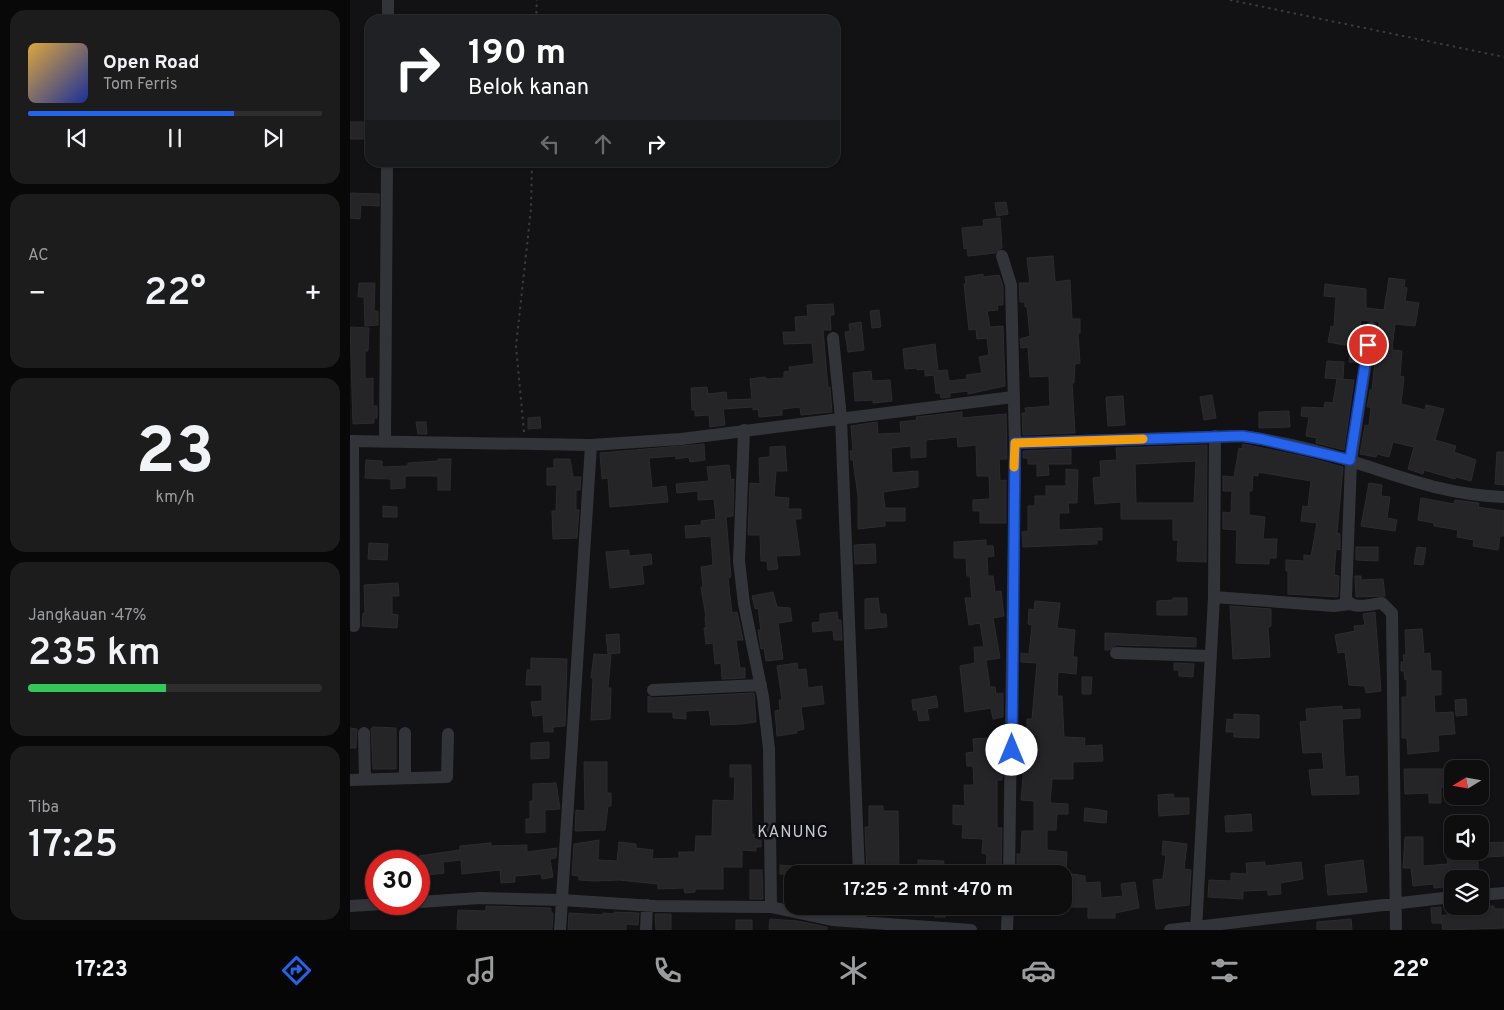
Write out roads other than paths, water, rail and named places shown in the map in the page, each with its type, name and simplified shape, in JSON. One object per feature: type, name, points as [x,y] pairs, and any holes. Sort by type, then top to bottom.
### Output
[{"type":"street","points":[[388,0],[388,15]]},
{"type":"street","points":[[386,442],[387,167]]},
{"type":"street","points":[[1002,256],[1010,285],[1012,397],[1015,443],[1009,865]]},
{"type":"street","points":[[1350,604],[1346,598],[1350,460],[1371,328]]},
{"type":"street","points":[[833,338],[841,418],[859,865]]},
{"type":"street","points":[[354,626],[352,441],[591,445],[681,439],[1012,397]]},
{"type":"street","points":[[744,430],[739,561],[744,604],[761,686],[769,749],[771,907]]},
{"type":"street","points":[[1015,443],[1215,436],[1261,439],[1350,460],[1433,488],[1476,496],[1504,497]]},
{"type":"street","points":[[1196,929],[1209,656],[1214,597],[1215,436]]},
{"type":"street","points":[[560,930],[591,445]]},
{"type":"street","points":[[1214,597],[1334,606],[1382,603],[1392,613],[1396,930]]},
{"type":"street","points":[[1116,653],[1209,656]]},
{"type":"street","points":[[653,690],[761,686]]},
{"type":"street","points":[[364,733],[364,779]]},
{"type":"street","points":[[405,733],[405,778]]},
{"type":"street","points":[[350,780],[447,777],[448,734]]},
{"type":"street","points":[[1489,894],[1504,893]]},
{"type":"street","points":[[430,901],[480,898],[650,905],[771,907],[831,925],[861,922],[972,930]]},
{"type":"street","points":[[1170,930],[1196,929],[1395,902],[1444,898]]},
{"type":"street","points":[[350,906],[365,905]]},
{"type":"street","points":[[646,930],[650,905]]},
{"type":"street","points":[[650,905],[653,930]]},
{"type":"street","points":[[861,915],[861,922]]},
{"type":"street","points":[[1007,930],[1008,915]]},
{"type":"district","name":"KANUNG","points":[[793,833]]}]
